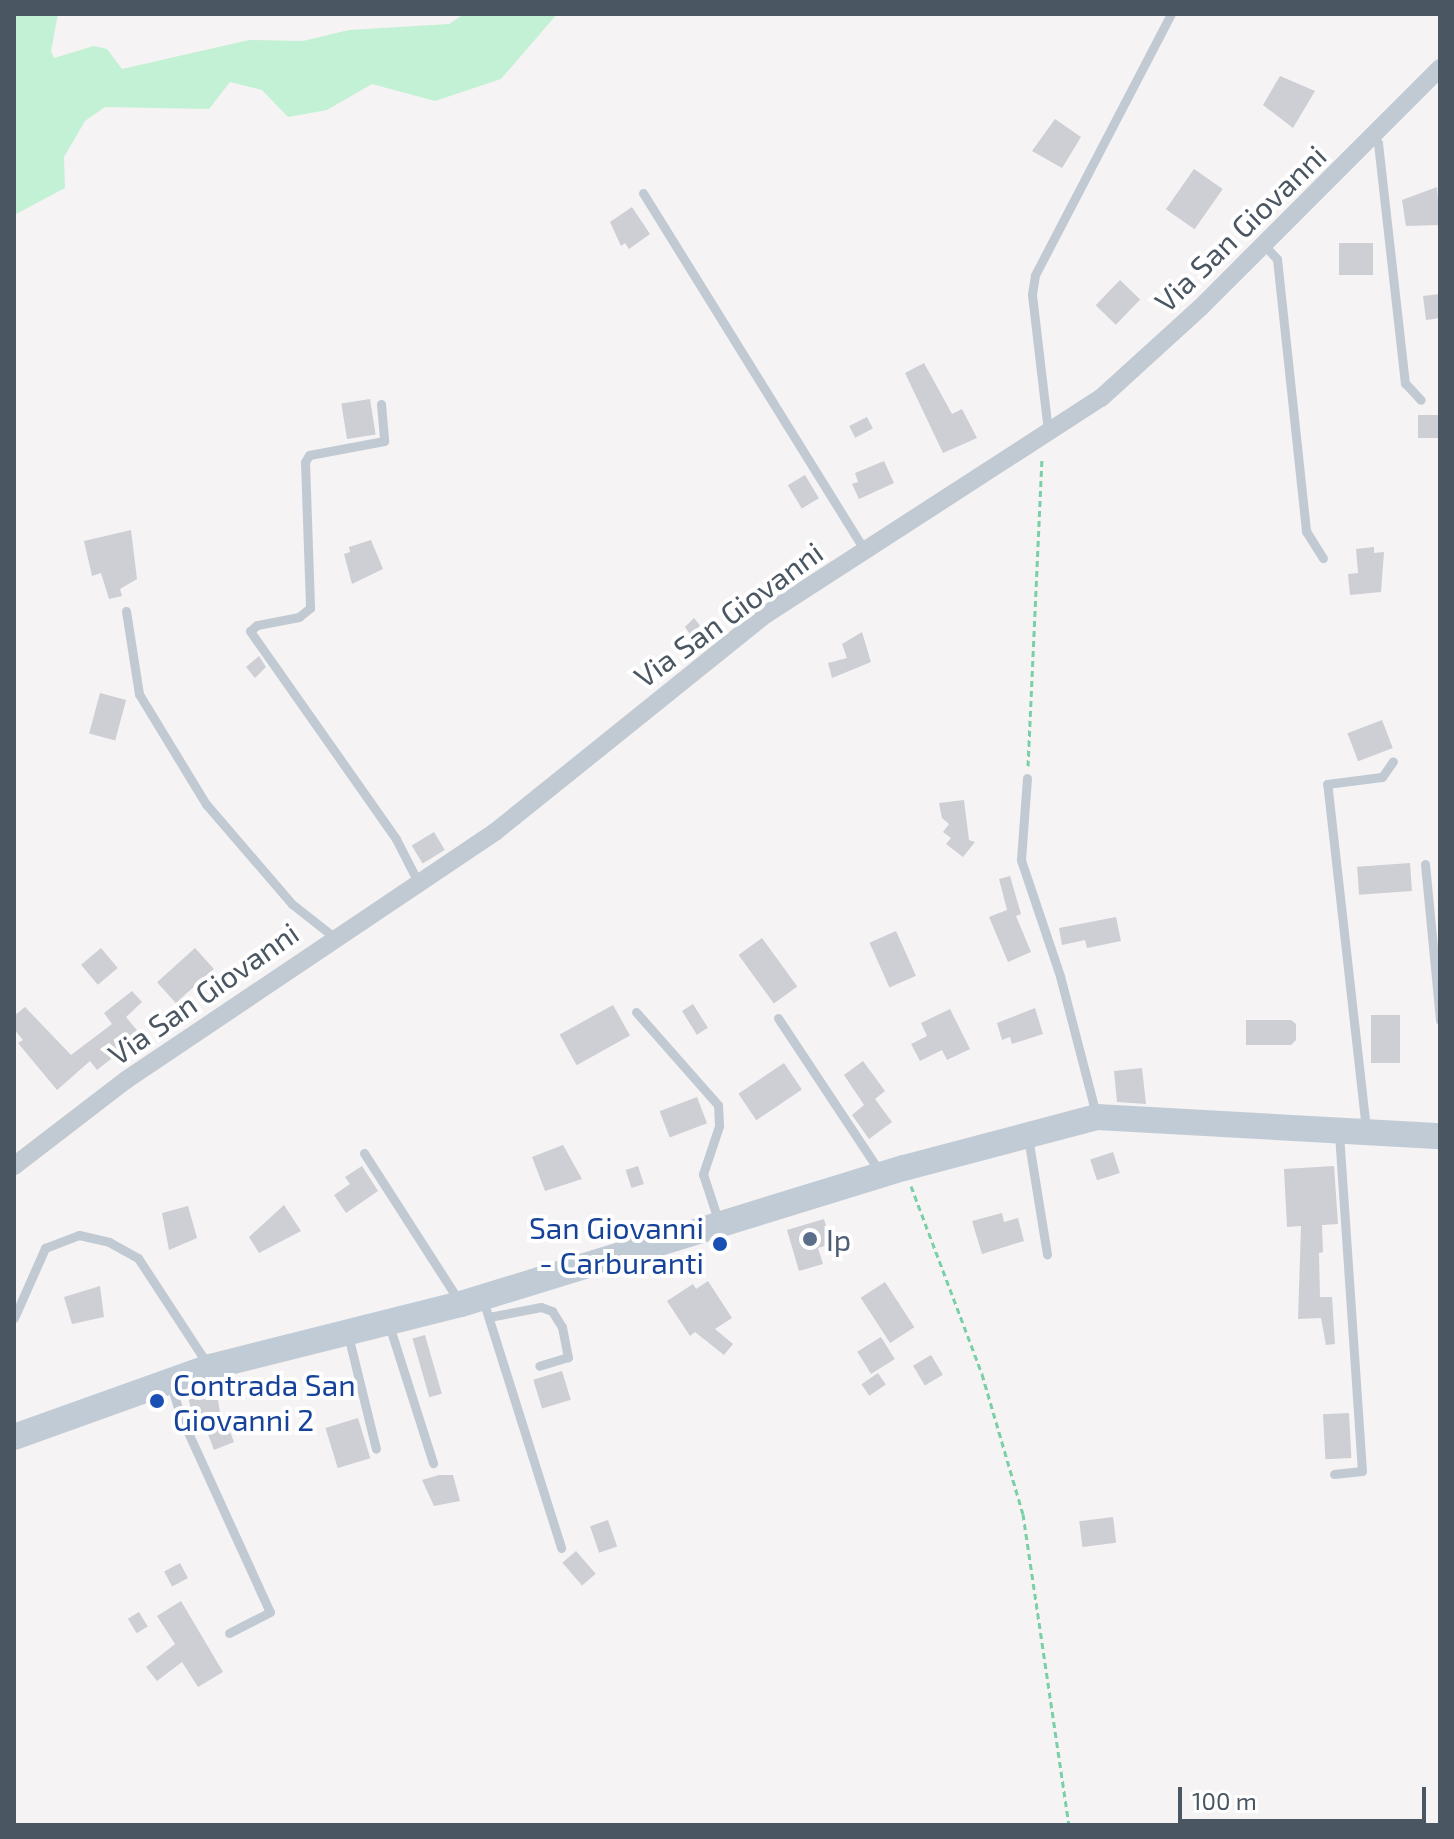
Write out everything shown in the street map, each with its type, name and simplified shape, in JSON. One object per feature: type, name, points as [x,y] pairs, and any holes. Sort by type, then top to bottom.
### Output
[{"type":"main road","points":[[14,1437],[210,1367],[388,1322],[477,1306],[892,1172],[1027,1133],[1097,1117],[1440,1136]]},
{"type":"street","name":"Via San Giovanni","points":[[14,1166],[126,1080],[334,937],[495,832],[762,617],[1101,398],[1264,245],[1371,136],[1439,75]]},
{"type":"lane","points":[[1046,436],[1032,294],[1035,275],[1171,14]]},
{"type":"lane","points":[[1371,136],[1378,143],[1405,383],[1421,400]]},
{"type":"lane","points":[[643,193],[864,550]]},
{"type":"lane","points":[[1264,245],[1277,259],[1306,531],[1323,558]]},
{"type":"lane","points":[[381,404],[384,441],[309,455],[305,462],[310,608],[299,617],[257,625],[250,631],[396,839],[418,882]]},
{"type":"lane","points":[[126,611],[139,694],[206,804],[292,904],[334,937]]},
{"type":"lane","points":[[1366,1133],[1327,784],[1382,777],[1393,761]]},
{"type":"lane","points":[[1027,778],[1021,860],[1060,976],[1097,1117]]},
{"type":"lane","points":[[1425,864],[1440,1020]]},
{"type":"lane","points":[[636,1012],[718,1105],[719,1126],[703,1174],[720,1226]]},
{"type":"lane","points":[[778,1018],[878,1162],[892,1172]]},
{"type":"lane","points":[[1334,1474],[1362,1471],[1339,1130]]},
{"type":"lane","points":[[1027,1133],[1047,1254]]},
{"type":"lane","points":[[364,1153],[477,1306],[561,1548]]},
{"type":"lane","points":[[14,1318],[45,1248],[79,1235],[109,1242],[138,1258],[210,1367]]},
{"type":"lane","points":[[477,1306],[541,1307],[552,1311],[562,1327],[568,1357],[539,1366]]},
{"type":"lane","points":[[388,1322],[433,1463]]},
{"type":"lane","points":[[347,1332],[376,1449]]},
{"type":"lane","points":[[170,1381],[181,1417],[270,1612],[229,1633]]},
{"type":"path","points":[[1027,778],[1046,436]]},
{"type":"path","points":[[892,1172],[982,1374],[1023,1514],[1069,1825]]},
{"type":"green space","points":[[14,14],[58,14],[51,51],[54,58],[94,46],[107,49],[122,69],[249,40],[303,41],[349,30],[449,24],[464,14],[557,14],[501,79],[435,101],[372,84],[327,110],[288,117],[262,90],[230,82],[209,109],[105,107],[85,121],[64,157],[65,188],[14,215]]},
{"type":"building","points":[[1280,76],[1315,91],[1293,128],[1263,105]]},
{"type":"building","points":[[1055,119],[1081,137],[1062,168],[1032,151]]},
{"type":"building","points":[[1194,169],[1223,189],[1195,229],[1166,209]]},
{"type":"building","points":[[1437,187],[1440,225],[1406,226],[1402,200]]},
{"type":"building","points":[[632,207],[650,234],[629,249],[625,243],[621,246],[610,222]]},
{"type":"building","points":[[1339,243],[1373,243],[1373,275],[1339,275]]},
{"type":"building","points":[[1120,280],[1140,299],[1116,325],[1096,305]]},
{"type":"building","points":[[1440,294],[1440,318],[1426,320],[1423,296]]},
{"type":"building","points":[[924,363],[952,414],[962,409],[977,438],[943,453],[905,373]]},
{"type":"building","points":[[370,399],[376,435],[347,439],[341,404]]},
{"type":"building","points":[[1418,415],[1440,415],[1440,438],[1418,438]]},
{"type":"building","points":[[867,417],[873,429],[855,438],[849,426]]},
{"type":"building","points":[[884,461],[894,483],[859,499],[852,484],[858,482],[855,473]]},
{"type":"building","points":[[805,475],[819,498],[802,508],[788,485]]},
{"type":"building","points":[[131,530],[137,579],[120,589],[122,596],[109,599],[101,573],[92,576],[84,541]]},
{"type":"building","points":[[371,540],[383,569],[352,584],[344,554],[350,552],[349,547]]},
{"type":"building","points":[[1374,547],[1374,553],[1384,552],[1381,592],[1350,595],[1348,574],[1358,573],[1356,549]]},
{"type":"building","points":[[694,618],[708,636],[697,644],[685,627]]},
{"type":"building","points":[[862,632],[871,662],[832,678],[828,663],[847,658],[842,644]]},
{"type":"building","points":[[259,656],[266,667],[255,678],[246,667]]},
{"type":"building","points":[[100,693],[126,700],[115,741],[89,734]]},
{"type":"building","points":[[1382,720],[1393,748],[1358,761],[1347,733]]},
{"type":"building","points":[[964,800],[969,840],[975,842],[963,857],[946,844],[951,838],[943,832],[949,824],[942,818],[939,803]]},
{"type":"building","points":[[434,832],[445,850],[423,863],[412,845]]},
{"type":"building","points":[[1410,863],[1412,891],[1359,895],[1357,867]]},
{"type":"building","points":[[1010,876],[1021,914],[1016,916],[1031,952],[1008,962],[989,917],[1007,910],[999,879]]},
{"type":"building","points":[[1116,917],[1121,941],[1087,948],[1085,940],[1062,945],[1059,928]]},
{"type":"building","points":[[896,931],[916,976],[889,988],[870,943]]},
{"type":"building","points":[[762,938],[797,987],[774,1004],[739,955]]},
{"type":"building","points":[[101,948],[118,968],[98,985],[81,965]]},
{"type":"building","points":[[195,948],[214,969],[176,1003],[157,982]]},
{"type":"building","points":[[132,991],[142,1002],[126,1017],[141,1035],[97,1070],[90,1061],[57,1090],[18,1043],[23,1040],[14,1029],[14,1016],[25,1007],[71,1055],[112,1024],[104,1013]]},
{"type":"building","points":[[693,1004],[708,1028],[697,1035],[682,1011]]},
{"type":"building","points":[[613,1005],[630,1036],[577,1065],[560,1035]]},
{"type":"building","points":[[1035,1008],[1043,1034],[1012,1044],[1010,1037],[1002,1040],[997,1023]]},
{"type":"building","points":[[950,1009],[970,1049],[947,1060],[942,1050],[920,1061],[911,1044],[927,1036],[921,1023]]},
{"type":"building","points":[[1371,1015],[1400,1015],[1400,1063],[1371,1063]]},
{"type":"building","points":[[1246,1020],[1291,1020],[1296,1024],[1296,1040],[1291,1045],[1246,1045]]},
{"type":"building","points":[[863,1061],[885,1091],[875,1099],[892,1122],[869,1139],[852,1115],[864,1105],[844,1075]]},
{"type":"building","points":[[784,1063],[802,1090],[756,1120],[738,1094]]},
{"type":"building","points":[[1142,1068],[1146,1104],[1117,1102],[1114,1071]]},
{"type":"building","points":[[697,1097],[707,1123],[670,1137],[660,1111]]},
{"type":"building","points":[[563,1145],[582,1179],[545,1191],[532,1157]]},
{"type":"building","points":[[1113,1152],[1120,1173],[1097,1180],[1090,1159]]},
{"type":"building","points":[[362,1166],[378,1191],[346,1213],[334,1195],[350,1184],[345,1177]]},
{"type":"building","points":[[638,1166],[644,1184],[632,1188],[626,1170]]},
{"type":"building","points":[[1334,1166],[1338,1224],[1322,1225],[1323,1252],[1319,1253],[1320,1297],[1332,1297],[1335,1344],[1326,1345],[1321,1318],[1298,1319],[1301,1226],[1287,1227],[1284,1169]]},
{"type":"building","points":[[284,1205],[301,1231],[259,1253],[249,1237]]},
{"type":"building","points":[[188,1206],[197,1238],[169,1250],[162,1213]]},
{"type":"building","points":[[1002,1213],[1004,1222],[1018,1218],[1024,1241],[982,1254],[972,1221]]},
{"type":"building","points":[[824,1219],[831,1244],[818,1248],[823,1264],[799,1271],[787,1230]]},
{"type":"building","points":[[708,1281],[732,1318],[715,1329],[733,1344],[724,1355],[695,1332],[690,1336],[667,1301],[693,1284],[696,1289]]},
{"type":"building","points":[[885,1282],[914,1327],[890,1343],[861,1298]]},
{"type":"building","points":[[100,1286],[104,1317],[72,1324],[64,1297]]},
{"type":"building","points":[[425,1335],[442,1394],[429,1397],[413,1339]]},
{"type":"building","points":[[881,1337],[895,1359],[871,1374],[857,1352]]},
{"type":"building","points":[[931,1355],[943,1375],[925,1386],[913,1366]]},
{"type":"building","points":[[562,1371],[571,1400],[542,1408],[533,1380]]},
{"type":"building","points":[[878,1373],[886,1385],[869,1396],[861,1384]]},
{"type":"building","points":[[217,1393],[223,1432],[229,1429],[234,1442],[214,1450],[204,1424],[195,1425],[188,1397]]},
{"type":"building","points":[[1349,1413],[1351,1458],[1325,1459],[1323,1414]]},
{"type":"building","points":[[358,1418],[370,1458],[338,1468],[325,1428]]},
{"type":"building","points":[[453,1475],[460,1501],[434,1506],[422,1480]]},
{"type":"building","points":[[1113,1517],[1116,1543],[1082,1547],[1079,1521]]},
{"type":"building","points":[[608,1520],[617,1546],[599,1553],[590,1526]]},
{"type":"building","points":[[576,1551],[596,1574],[582,1585],[562,1563]]},
{"type":"building","points":[[180,1563],[188,1578],[172,1586],[164,1571]]},
{"type":"building","points":[[181,1601],[223,1672],[198,1687],[182,1662],[157,1681],[146,1667],[175,1644],[157,1616]]},
{"type":"building","points":[[139,1612],[148,1627],[137,1633],[128,1619]]},
{"type":"place","name":"Ip","points":[[810,1239]]},
{"type":"place","name":"San Giovanni - Carburanti","points":[[720,1244]]},
{"type":"place","name":"Contrada San Giovanni 2","points":[[157,1401]]}]
